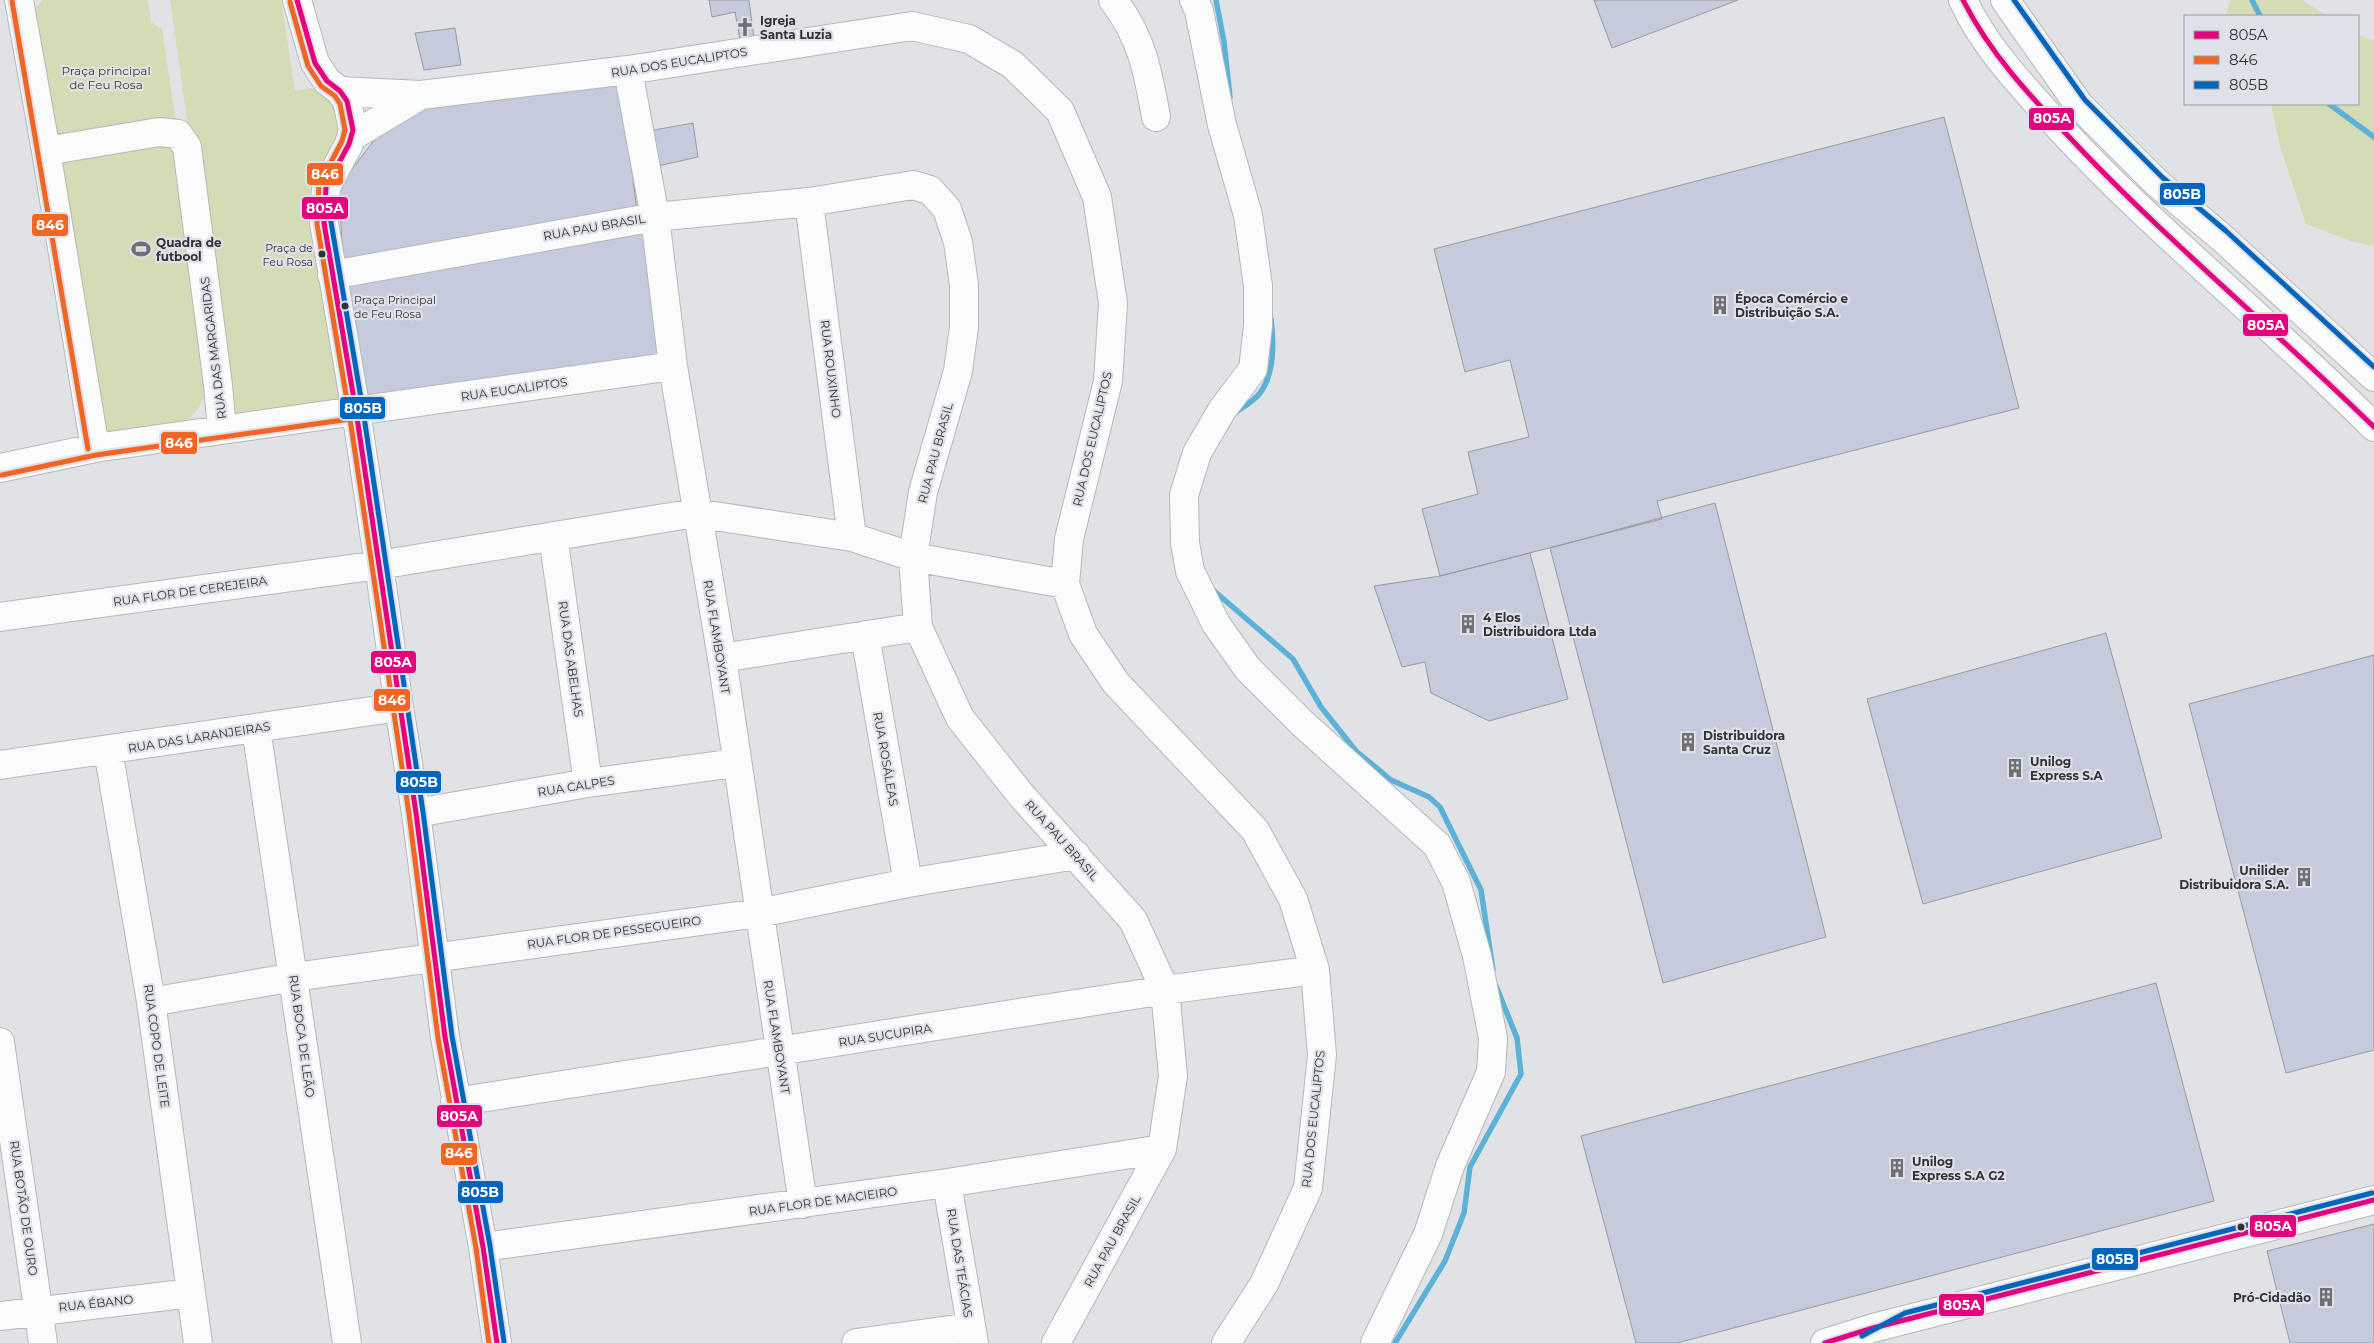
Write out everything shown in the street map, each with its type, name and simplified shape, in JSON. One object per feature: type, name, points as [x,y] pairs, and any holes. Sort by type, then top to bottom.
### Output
[{"type":"street","points":[[19,0],[95,448]]},
{"type":"street","points":[[297,0],[316,63],[327,81],[340,91],[347,101],[353,130],[326,187],[324,223],[356,411],[416,813],[455,1102],[483,1247],[497,1343]]},
{"type":"street","points":[[1113,0],[1129,20],[1147,67],[1156,117]]},
{"type":"street","points":[[1194,0],[1199,11],[1222,125],[1248,215],[1258,286],[1258,326],[1253,369],[1222,410],[1196,453],[1184,495],[1185,543],[1190,571],[1216,624],[1248,669],[1308,729],[1437,845],[1459,891],[1477,956],[1493,1038],[1491,1072],[1450,1166],[1428,1234],[1375,1343]]},
{"type":"street","points":[[1963,0],[1988,44],[2087,158],[2325,379],[2374,427]]},
{"type":"street","points":[[2004,0],[2079,105],[2157,183],[2221,237],[2374,377]]},
{"type":"street","name":"RUA DOS EUCALIPTOS","points":[[340,91],[421,96],[628,70],[912,26],[969,38],[1013,65],[1060,111],[1097,196],[1113,303],[1108,381],[1069,539],[1065,584],[1083,634],[1116,683],[1254,830],[1293,899],[1315,970],[1322,1055],[1308,1188],[1264,1284],[1226,1343]]},
{"type":"street","name":"RUA FLAMBOYANT","points":[[628,70],[655,217],[673,366],[722,658],[736,763],[803,1204]]},
{"type":"street","name":"RUA DOS EUCALIPTOS","points":[[351,137],[421,96]]},
{"type":"street","name":"RUA DAS MARGARIDAS","points":[[46,151],[159,132],[178,134],[187,147],[217,375],[222,430]]},
{"type":"street","name":"RUA PAU BRASIL","points":[[332,275],[655,217],[809,202],[913,185],[930,190],[947,209],[958,242],[964,285],[964,327],[958,371],[923,492],[913,557],[918,627],[960,718],[1021,795],[1133,920],[1165,990],[1173,1076],[1162,1149],[1056,1343]]},
{"type":"street","name":"RUA ROUXINHO","points":[[809,202],[852,537]]},
{"type":"street","name":"RUA EUCALIPTOS","points":[[0,468],[95,448],[673,366]]},
{"type":"street","name":"RUA FLOR DE CEREJEIRA","points":[[0,617],[379,565],[696,512],[852,537],[913,557],[1065,584]]},
{"type":"street","name":"RUA DAS ABELHAS","points":[[553,536],[588,782]]},
{"type":"street","points":[[722,658],[918,627]]},
{"type":"street","name":"RUA ROSÁLEAS","points":[[865,635],[908,883]]},
{"type":"street","name":"RUA DAS LARANJEIRAS","points":[[0,765],[399,707]]},
{"type":"street","name":"RUA BOCA DE LEÃO","points":[[256,728],[348,1343]]},
{"type":"street","name":"RUA COPO DE LEITE","points":[[108,750],[151,1002],[198,1343]]},
{"type":"street","name":"RUA CALPES","points":[[416,813],[588,782],[736,763]]},
{"type":"street","name":"RUA FLOR DE PESSEGUEIRO","points":[[151,1002],[294,977],[759,913],[908,883],[1076,855]]},
{"type":"street","name":"RUA SUCUPIRA","points":[[455,1102],[1165,990],[1315,970]]},
{"type":"street","name":"RUA BOTÃO DE OURO","points":[[0,1042],[43,1343]]},
{"type":"street","name":"RUA FLOR DE MACIEIRO","points":[[483,1247],[947,1184],[1162,1149]]},
{"type":"street","name":"RUA DAS TEÁCIAS","points":[[947,1184],[972,1335]]},
{"type":"street","points":[[1825,1343],[1907,1320],[2374,1200]]},
{"type":"street","name":"RUA ÉBANO","points":[[0,1316],[191,1293]]},
{"type":"street","points":[[1866,1343],[1907,1320]]},
{"type":"street","points":[[856,1343],[972,1335]]},
{"type":"green space","name":"Praça principal de Feu Rosa","points":[[42,0],[148,0],[151,22],[162,29],[212,363],[202,402],[192,416],[181,423],[154,432],[99,440],[32,15]]},
{"type":"green space","name":"Praça Principal de Feu Rosa","points":[[170,0],[281,0],[295,91],[310,88],[324,92],[347,125],[327,160],[314,165],[306,165],[343,412],[231,429]]},
{"type":"green space","points":[[2230,0],[2302,0],[2325,15],[2225,15]]},
{"type":"green space","points":[[2359,34],[2374,41],[2374,246],[2354,242],[2306,224],[2280,146],[2271,105],[2359,105]]},
{"type":"building","name":"Igreja Santa Luzia","points":[[709,0],[749,0],[754,38],[740,40],[735,12],[712,17]]},
{"type":"building","points":[[1594,0],[1738,0],[1612,48]]},
{"type":"building","points":[[455,28],[461,65],[424,70],[415,33]]},
{"type":"building","points":[[621,79],[637,212],[343,265],[339,186],[395,113]]},
{"type":"building","name":"Época Comércio e Distribuição S.A.","points":[[1944,117],[2019,408],[1657,501],[1662,519],[1440,576],[1422,509],[1478,494],[1468,452],[1529,437],[1510,360],[1465,372],[1434,249]]},
{"type":"building","points":[[693,123],[698,157],[649,168],[643,132]]},
{"type":"building","points":[[649,225],[672,359],[362,401],[341,273]]},
{"type":"building","name":"Distribuidora Santa Cruz","points":[[1715,503],[1826,937],[1663,983],[1550,548]]},
{"type":"building","name":"4 Elos Distribuidora Ltda","points":[[1530,553],[1568,699],[1489,721],[1431,693],[1425,662],[1402,667],[1374,586],[1440,576]]},
{"type":"building","name":"Unilog Express S.A","points":[[2106,633],[2162,838],[1923,904],[1867,699]]},
{"type":"building","name":"Unilider Distribuidora S.A.","points":[[2374,655],[2374,1050],[2286,1073],[2189,704]]},
{"type":"building","name":"Unilog Express S.A G2","points":[[2156,983],[2214,1201],[1677,1343],[1636,1343],[1581,1136]]},
{"type":"building","name":"Pró-Cidadão","points":[[2374,1224],[2374,1343],[2290,1343],[2267,1251]]},
{"type":"waterway","points":[[1216,0],[1224,42],[1230,97]]},
{"type":"waterway","points":[[2252,0],[2260,15]]},
{"type":"waterway","points":[[2330,105],[2374,137]]},
{"type":"waterway","points":[[1235,413],[1251,402],[1265,385],[1271,367],[1273,348],[1271,319]]},
{"type":"waterway","points":[[1213,590],[1293,659],[1321,707],[1356,751],[1391,780],[1429,797],[1440,807],[1481,890],[1493,970]]},
{"type":"waterway","points":[[1395,1343],[1445,1261],[1464,1213],[1470,1167],[1521,1074],[1517,1038],[1496,986]]},
{"type":"transit line","name":"805A","points":[[297,0],[315,63],[327,81],[340,91],[347,101],[353,130],[349,144],[326,187],[324,223],[356,411],[416,813],[445,1037],[483,1247],[497,1343]]},
{"type":"transit line","name":"805A","points":[[1963,0],[1986,39],[2012,74],[2072,140],[2145,214],[2374,427]]},
{"type":"transit line","name":"805B","points":[[2014,0],[2085,100],[2162,177],[2226,231],[2374,367]]},
{"type":"transit line","name":"846","points":[[12,1],[88,449]]},
{"type":"transit line","name":"846","points":[[290,2],[308,66],[321,86],[335,96],[340,104],[345,130],[342,141],[319,185],[317,224],[349,412],[409,814],[438,1038],[476,1248],[489,1343]]},
{"type":"transit line","name":"805B","points":[[331,222],[363,410],[423,812],[452,1036],[490,1246],[504,1342]]},
{"type":"transit line","name":"846","points":[[2,475],[96,455],[357,418]]},
{"type":"transit line","name":"805B","points":[[1862,1336],[1905,1313],[2372,1193]]},
{"type":"transit line","name":"805A","points":[[1825,1343],[1873,1328],[2374,1200]]},
{"type":"place","name":"Igreja Santa Luzia","points":[[745,27]]},
{"type":"place","name":"Quadra de futbool","points":[[141,249]]},
{"type":"place","name":"Praça de Feu Rosa","points":[[322,254]]},
{"type":"place","name":"Época Comércio e Distribuição S.A.","points":[[1720,305]]},
{"type":"place","name":"Praça Principal de Feu Rosa","points":[[345,306]]},
{"type":"place","name":"4 Elos Distribuidora Ltda","points":[[1468,624]]},
{"type":"place","name":"Distribuidora Santa Cruz","points":[[1688,742]]},
{"type":"place","name":"Unilog Express S.A","points":[[2015,768]]},
{"type":"place","name":"Unilider Distribuidora S.A.","points":[[2304,877]]},
{"type":"place","name":"Unilog Express S.A G2","points":[[1897,1168]]},
{"type":"place","name":"Pró-Cidadão","points":[[2326,1297]]}]
